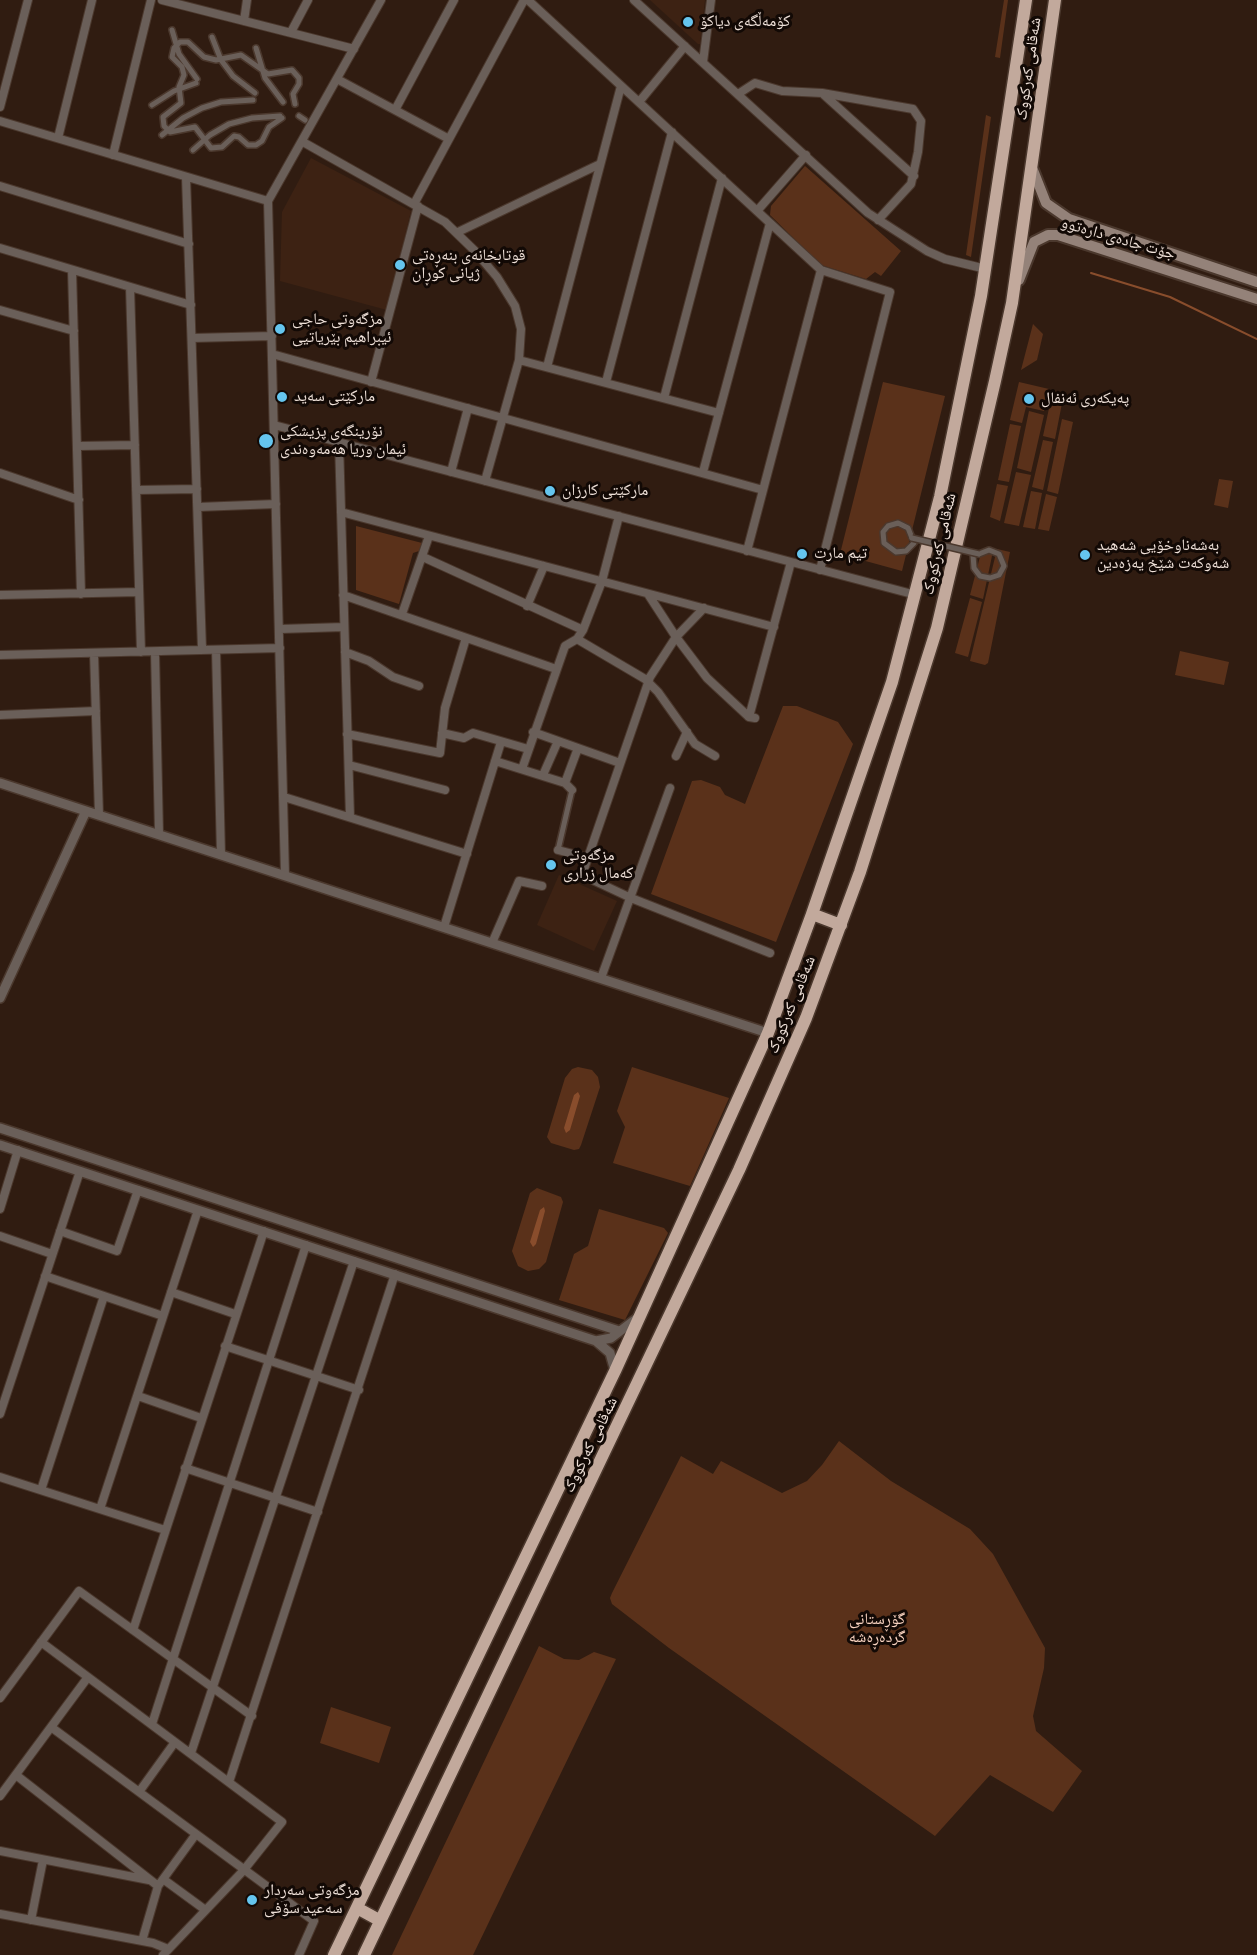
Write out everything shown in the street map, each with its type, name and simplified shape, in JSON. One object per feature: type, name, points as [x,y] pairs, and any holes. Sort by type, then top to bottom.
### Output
[{"type":"highway","name":"شەقامی کەرکووک","points":[[334,1955],[615,1371],[768,1033],[812,914],[871,747],[916,596],[964,388],[986,269],[1026,0]]},
{"type":"highway","name":"شەقامی کەرکووک","points":[[364,1955],[729,1191],[782,1074],[841,925],[907,730],[937,628],[1012,303],[1033,170],[1055,0]]},
{"type":"highway","points":[[812,914],[841,925]]},
{"type":"highway","points":[[357,1908],[379,1920]]},
{"type":"main road","name":"جۆت جادەی دارەتوو","points":[[1033,170],[1046,203],[1061,215],[1080,224],[1257,282]]},
{"type":"main road","name":"جۆت جادەی دارەتوو","points":[[1012,303],[1029,251],[1034,242],[1048,235],[1068,237],[1257,299]]},
{"type":"main road","points":[[1140,260],[1145,245]]},
{"type":"street","points":[[0,107],[28,0]]},
{"type":"street","points":[[58,138],[92,0]]},
{"type":"street","points":[[113,155],[151,0]]},
{"type":"street","points":[[162,0],[354,50]]},
{"type":"street","points":[[244,21],[247,0]]},
{"type":"street","points":[[291,32],[308,0]]},
{"type":"street","points":[[285,876],[268,201],[381,0]]},
{"type":"street","points":[[395,110],[454,0]]},
{"type":"street","points":[[370,382],[416,205],[449,139],[526,0],[821,270],[890,292],[820,570]]},
{"type":"street","points":[[634,0],[878,220],[945,260],[986,269]]},
{"type":"street","points":[[704,62],[711,0]]},
{"type":"street","points":[[152,105],[196,81],[176,45],[172,30]]},
{"type":"street","points":[[212,37],[221,60],[233,76],[255,93]]},
{"type":"street","points":[[176,45],[188,42],[204,57],[221,60],[235,56],[246,57],[263,73],[283,102]]},
{"type":"street","points":[[176,45],[172,57],[184,75],[179,89],[181,103],[163,117],[167,130],[174,132],[187,127],[195,127],[201,132],[203,141],[216,149],[234,136],[239,137],[248,145],[256,145],[262,141],[269,127],[281,117],[242,120],[219,129],[203,141],[193,150]]},
{"type":"street","points":[[639,102],[685,46]]},
{"type":"street","points":[[256,48],[263,73]]},
{"type":"street","points":[[263,73],[273,74],[286,70],[296,72],[299,81],[293,94],[295,104]]},
{"type":"street","points":[[337,79],[449,139]]},
{"type":"street","points":[[738,94],[755,83],[782,90],[822,93],[913,109],[921,121],[914,176],[909,187],[878,220]]},
{"type":"street","points":[[547,367],[621,86]]},
{"type":"street","points":[[822,93],[914,176]]},
{"type":"street","points":[[162,135],[191,113],[210,105],[253,100]]},
{"type":"street","points":[[298,116],[305,120]]},
{"type":"street","points":[[0,121],[268,201]]},
{"type":"street","points":[[606,382],[672,132]]},
{"type":"street","points":[[303,142],[416,205],[458,232],[497,277],[515,306],[521,329],[519,360],[485,480]]},
{"type":"street","points":[[757,211],[806,155]]},
{"type":"street","points":[[458,232],[600,164]]},
{"type":"street","points":[[186,177],[202,649]]},
{"type":"street","points":[[664,398],[722,178]]},
{"type":"street","points":[[0,186],[189,244]]},
{"type":"street","points":[[703,472],[770,223]]},
{"type":"street","points":[[0,248],[191,305]]},
{"type":"street","points":[[72,270],[81,594]]},
{"type":"street","points":[[747,550],[821,270]]},
{"type":"street","points":[[130,287],[141,652]]},
{"type":"street","points":[[0,310],[74,331]]},
{"type":"street","points":[[192,338],[272,336]]},
{"type":"street","points":[[272,354],[763,490]]},
{"type":"street","points":[[519,360],[719,413]]},
{"type":"street","points":[[451,472],[468,408]]},
{"type":"street","points":[[274,425],[916,596]]},
{"type":"street","points":[[339,442],[350,817]]},
{"type":"street","points":[[78,446],[135,445]]},
{"type":"street","points":[[0,472],[79,500]]},
{"type":"street","points":[[136,490],[197,489]]},
{"type":"street","points":[[198,507],[276,504]]},
{"type":"street","points":[[341,512],[774,627]]},
{"type":"street","points":[[522,769],[565,645],[577,639],[583,630],[602,581],[619,516]]},
{"type":"street","points":[[914,543],[901,552],[891,550],[884,543],[883,532],[892,524],[908,528],[912,538],[979,554],[989,550],[999,554],[1004,566],[999,575],[990,578],[980,576],[974,568],[974,555]]},
{"type":"street","points":[[402,614],[429,536]]},
{"type":"street","points":[[423,556],[583,630]]},
{"type":"street","points":[[648,594],[676,637],[707,678],[752,717],[791,562]]},
{"type":"street","points":[[527,606],[544,566]]},
{"type":"street","points":[[0,595],[139,592]]},
{"type":"street","points":[[344,594],[556,669]]},
{"type":"street","points":[[704,608],[676,637],[648,682],[582,875],[631,898],[770,953]]},
{"type":"street","points":[[280,629],[344,627]]},
{"type":"street","points":[[347,734],[440,753],[445,708],[465,638]]},
{"type":"street","points":[[577,639],[648,682],[695,744],[715,756]]},
{"type":"street","points":[[0,655],[280,648]]},
{"type":"street","points":[[216,650],[221,855]]},
{"type":"street","points":[[154,652],[159,834]]},
{"type":"street","points":[[345,652],[369,661],[393,677],[419,686]]},
{"type":"street","points":[[94,653],[99,815]]},
{"type":"street","points":[[0,715],[96,711]]},
{"type":"street","points":[[533,732],[620,762]]},
{"type":"street","points":[[676,756],[687,732]]},
{"type":"street","points":[[442,733],[464,738],[473,733],[528,749]]},
{"type":"street","points":[[543,775],[558,741]]},
{"type":"street","points":[[444,927],[501,742]]},
{"type":"street","points":[[565,783],[578,748]]},
{"type":"street","points":[[495,761],[565,783],[572,790],[558,850],[588,858]]},
{"type":"street","points":[[349,765],[445,790]]},
{"type":"street","points":[[0,783],[768,1033]]},
{"type":"street","points":[[601,978],[669,788]]},
{"type":"street","points":[[284,797],[466,854]]},
{"type":"street","points":[[0,998],[86,810]]},
{"type":"street","points":[[492,943],[519,880],[542,886]]},
{"type":"street","points":[[0,1128],[619,1331]]},
{"type":"street","points":[[0,1145],[596,1341],[610,1353],[615,1371]]},
{"type":"street","points":[[0,1209],[18,1150]]},
{"type":"street","points":[[124,1185],[129,1170]]},
{"type":"street","points":[[0,1414],[80,1171]]},
{"type":"street","points":[[60,1231],[117,1251],[138,1190]]},
{"type":"street","points":[[100,1509],[198,1209]]},
{"type":"street","points":[[133,1630],[264,1231]]},
{"type":"street","points":[[0,1236],[52,1254]]},
{"type":"street","points":[[326,1252],[331,1236]]},
{"type":"street","points":[[152,1724],[306,1245]]},
{"type":"street","points":[[191,1753],[354,1261]]},
{"type":"street","points":[[229,1782],[395,1274]]},
{"type":"street","points":[[45,1276],[163,1316]]},
{"type":"street","points":[[171,1292],[235,1314]]},
{"type":"street","points":[[40,1490],[104,1296]]},
{"type":"street","points":[[596,1341],[611,1338],[640,1316]]},
{"type":"street","points":[[225,1346],[358,1390]]},
{"type":"street","points":[[138,1396],[201,1418]]},
{"type":"street","points":[[185,1468],[318,1512]]},
{"type":"street","points":[[0,1477],[165,1530]]},
{"type":"street","points":[[0,1698],[79,1591],[252,1716]]},
{"type":"street","points":[[0,1914],[142,1941],[165,1952],[243,1871],[282,1822],[41,1642]]},
{"type":"street","points":[[1,1792],[88,1677]]},
{"type":"street","points":[[51,1727],[243,1871],[314,1921],[299,1955]]},
{"type":"street","points":[[139,1792],[175,1742]]},
{"type":"street","points":[[16,1775],[158,1882],[204,1909]]},
{"type":"street","points":[[142,1941],[158,1882],[196,1834]]},
{"type":"street","points":[[0,1851],[158,1882]]},
{"type":"street","points":[[31,1920],[43,1860]]},
{"type":"shaded area","name":"کۆمەڵگەی دیاکۆ","points":[[650,0],[705,0],[700,44],[698,44]]},
{"type":"shaded area","points":[[311,158],[411,211],[387,310],[280,281],[282,212]]},
{"type":"shaded area","points":[[559,875],[617,901],[594,951],[537,925]]},
{"type":"shaded area","points":[[578,1092],[580,1096],[570,1130],[566,1133],[564,1128],[574,1095]]},
{"type":"shaded area","points":[[544,1207],[545,1211],[536,1244],[533,1247],[530,1242],[540,1210]]},
{"type":"green space","points":[[1004,0],[1008,0],[1000,58],[995,57]]},
{"type":"green space","points":[[986,115],[991,117],[971,257],[966,255]]},
{"type":"green space","points":[[805,166],[901,251],[881,276],[875,272],[866,279],[821,265],[770,215],[771,206]]},
{"type":"green space","points":[[1033,324],[1043,334],[1037,360],[1021,370]]},
{"type":"green space","points":[[883,382],[945,396],[902,571],[840,554]]},
{"type":"green space","points":[[1019,382],[1049,389],[1044,411],[1026,407],[1022,423],[1010,420]]},
{"type":"green space","points":[[1053,390],[1064,393],[1055,439],[1043,436]]},
{"type":"green space","points":[[1029,411],[1044,415],[1031,472],[1017,468]]},
{"type":"green space","points":[[1062,419],[1073,422],[1058,494],[1047,491]]},
{"type":"green space","points":[[1010,424],[1021,426],[1009,482],[998,480]]},
{"type":"green space","points":[[1043,440],[1053,442],[1043,490],[1032,487]]},
{"type":"green space","points":[[1016,472],[1031,475],[1019,526],[1004,523]]},
{"type":"green space","points":[[1219,479],[1233,481],[1228,508],[1214,505]]},
{"type":"green space","points":[[997,484],[1008,486],[1000,521],[990,517]]},
{"type":"green space","points":[[1031,491],[1042,493],[1035,529],[1023,527]]},
{"type":"green space","points":[[1046,494],[1057,497],[1049,531],[1038,529]]},
{"type":"green space","points":[[356,526],[422,543],[419,551],[413,553],[399,604],[356,590]]},
{"type":"green space","points":[[982,549],[993,551],[983,599],[970,595]]},
{"type":"green space","points":[[997,549],[1010,552],[988,663],[985,665],[970,661]]},
{"type":"green space","points":[[970,598],[982,602],[968,657],[955,653]]},
{"type":"green space","points":[[1180,651],[1229,662],[1224,685],[1175,675]]},
{"type":"green space","points":[[783,706],[797,706],[838,722],[853,744],[776,942],[651,894],[692,781],[701,780],[720,787],[725,795],[745,804]]},
{"type":"green space","points":[[578,1067],[592,1070],[598,1077],[600,1087],[581,1145],[579,1149],[574,1150],[551,1143],[547,1137],[565,1078],[572,1069]]},
{"type":"green space","points":[[632,1067],[729,1098],[690,1186],[613,1163],[625,1127],[617,1111]]},
{"type":"green space","points":[[537,1188],[561,1197],[563,1202],[546,1262],[539,1269],[528,1271],[518,1266],[512,1251],[530,1193]]},
{"type":"green space","points":[[599,1209],[664,1228],[668,1233],[625,1320],[559,1300],[574,1254],[588,1246]]},
{"type":"green space","name":"گۆڕستانی گردەڕەشە","points":[[839,1441],[891,1481],[970,1529],[993,1554],[1045,1648],[1044,1668],[1033,1716],[1036,1731],[1082,1771],[1053,1812],[990,1775],[935,1836],[669,1648],[612,1604],[610,1598],[612,1593],[681,1456],[713,1474],[721,1461],[782,1493],[807,1481]]},
{"type":"green space","points":[[539,1646],[564,1659],[579,1660],[594,1652],[616,1659],[473,1955],[392,1955]]},
{"type":"green space","points":[[331,1707],[391,1727],[379,1763],[320,1743]]},
{"type":"waterway","points":[[1091,273],[1170,297],[1257,339]]},
{"type":"place","name":"کۆمەڵگەی دیاکۆ","points":[[688,22]]},
{"type":"place","name":"قوتابخانەی بنەڕەتی ژیانی کوڕان","points":[[400,265]]},
{"type":"place","name":"مزگەوتی حاجی ئیبراهیم بێریاتیی","points":[[280,329]]},
{"type":"place","name":"مارکێتی سەید","points":[[282,397]]},
{"type":"place","name":"پەیکەری ئەنفال","points":[[1029,399]]},
{"type":"place","name":"نۆرینگەی پزیشکی ئیمان وریا هەمەوەندی","points":[[266,441]]},
{"type":"place","name":"مارکێتی کارزان","points":[[550,491]]},
{"type":"place","name":"تیم مارت","points":[[802,554]]},
{"type":"place","name":"بەشەناوخۆیی شەهید شەوکەت شێخ یەزەدین","points":[[1085,555]]},
{"type":"place","name":"مزگەوتی کەمال زراری","points":[[551,865]]},
{"type":"place","name":"مزگەوتی سەردار سەعید سۆفی","points":[[252,1900]]}]
